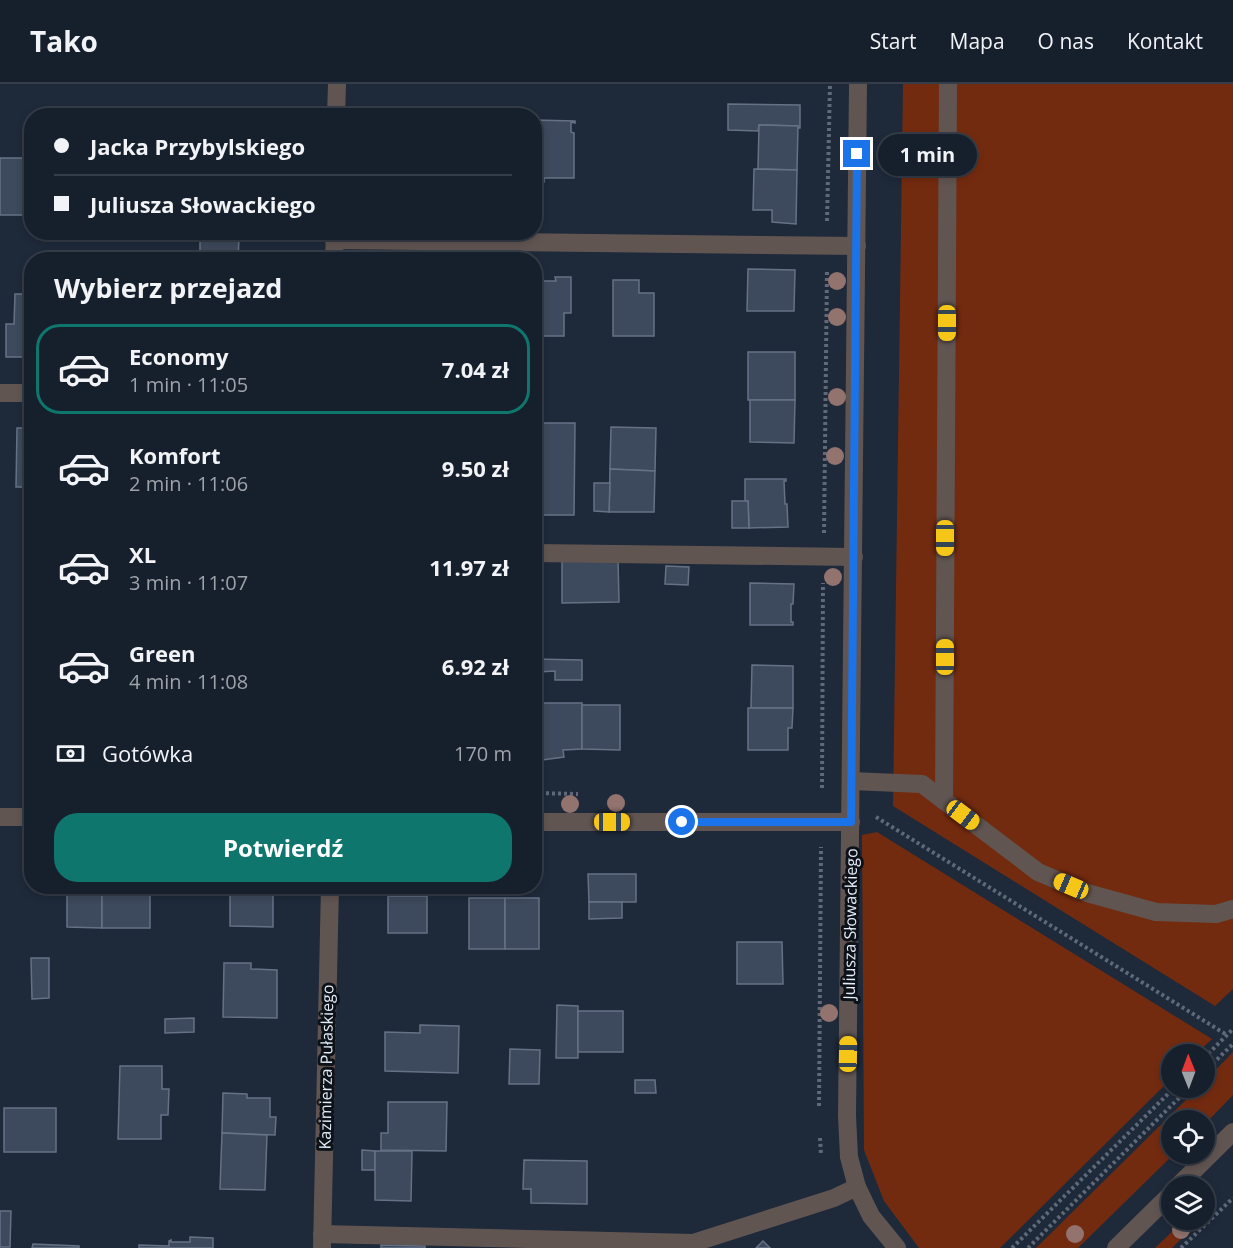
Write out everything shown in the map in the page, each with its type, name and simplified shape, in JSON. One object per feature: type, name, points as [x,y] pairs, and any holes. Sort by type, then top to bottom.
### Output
[{"type":"street","points":[[336,108],[337,84]]},
{"type":"street","name":"Juliusza Słowackiego","points":[[858,84],[847,1116],[849,1157],[857,1187],[871,1216],[897,1248]]},
{"type":"street","points":[[944,801],[948,84]]},
{"type":"street","points":[[531,240],[857,246]]},
{"type":"street","points":[[0,393],[24,393]]},
{"type":"street","points":[[542,553],[854,557]]},
{"type":"street","points":[[851,781],[922,784],[1038,872],[1087,893],[1156,912],[1216,914],[1233,909]]},
{"type":"street","points":[[0,817],[24,817]]},
{"type":"street","points":[[542,822],[851,822]]},
{"type":"street","name":"Kazimierza Pułaskiego","points":[[322,1241],[330,894]]},
{"type":"street","points":[[1188,1176],[1233,1132]]},
{"type":"street","points":[[322,1241],[693,1243],[834,1198],[857,1187]]},
{"type":"street","points":[[1116,1248],[1161,1204]]},
{"type":"path","points":[[821,849],[830,84]]},
{"type":"path","points":[[542,793],[582,794]]},
{"type":"path","points":[[876,817],[1227,1035]]},
{"type":"path","points":[[1215,1047],[1233,1029]]},
{"type":"path","points":[[1215,1061],[1233,1044]]},
{"type":"path","points":[[1012,1248],[1164,1098]]},
{"type":"path","points":[[1028,1248],[1179,1098]]},
{"type":"path","points":[[1181,1248],[1233,1198]]},
{"type":"shaded area","points":[[903,84],[1233,84],[1233,989],[1215,1006],[893,806]]},
{"type":"shaded area","points":[[877,832],[1212,1039],[1207,1044],[1161,1044],[1161,1089],[1000,1248],[919,1248],[884,1201],[864,1150],[862,835]]},
{"type":"shaded area","points":[[1233,1052],[1233,1095],[1215,1114],[1215,1110],[1176,1110],[1188,1098],[1215,1098],[1215,1071]]},
{"type":"shaded area","points":[[1161,1125],[1161,1164],[1164,1164],[1078,1248],[1036,1248]]},
{"type":"shaded area","points":[[1174,1230],[1186,1230],[1186,1234],[1172,1248],[1155,1248]]},
{"type":"building","points":[[728,104],[800,105],[800,128],[798,126],[759,125],[758,131],[728,130]]},
{"type":"building","points":[[542,120],[575,121],[575,123],[571,122],[571,132],[574,133],[574,178],[544,178],[542,182]]},
{"type":"building","points":[[759,125],[798,126],[797,170],[758,169]]},
{"type":"building","points":[[0,158],[24,158],[24,215],[0,215]]},
{"type":"building","points":[[754,169],[797,170],[796,224],[772,222],[772,210],[753,210]]},
{"type":"building","points":[[200,240],[239,240],[238,252],[200,252]]},
{"type":"building","points":[[748,269],[795,270],[794,311],[747,311]]},
{"type":"building","points":[[555,277],[571,277],[571,313],[564,313],[564,336],[542,336],[542,281],[556,281]]},
{"type":"building","points":[[613,280],[639,280],[639,293],[654,293],[654,336],[613,336]]},
{"type":"building","points":[[15,294],[24,294],[24,357],[6,357],[6,324],[14,324]]},
{"type":"building","points":[[748,352],[795,352],[795,400],[748,400]]},
{"type":"building","points":[[750,400],[795,400],[794,443],[750,442]]},
{"type":"building","points":[[542,423],[575,423],[574,515],[542,515]]},
{"type":"building","points":[[611,427],[656,428],[655,471],[610,469]]},
{"type":"building","points":[[17,428],[24,428],[24,487],[16,487]]},
{"type":"building","points":[[610,469],[655,471],[654,512],[609,512]]},
{"type":"building","points":[[745,479],[786,479],[784,481],[788,527],[749,528]]},
{"type":"building","points":[[594,483],[610,483],[609,512],[594,511]]},
{"type":"building","points":[[732,501],[748,501],[749,528],[732,528]]},
{"type":"building","points":[[562,559],[618,559],[619,602],[562,603]]},
{"type":"building","points":[[666,566],[689,567],[688,585],[665,584]]},
{"type":"building","points":[[750,583],[794,584],[793,604],[791,604],[793,625],[750,625]]},
{"type":"building","points":[[542,659],[582,660],[582,680],[555,680],[555,671],[542,672]]},
{"type":"building","points":[[752,665],[793,666],[793,708],[751,708]]},
{"type":"building","points":[[542,703],[582,703],[582,749],[563,750],[564,757],[542,760]]},
{"type":"building","points":[[582,705],[620,705],[620,750],[582,749]]},
{"type":"building","points":[[748,708],[793,708],[792,728],[788,728],[788,750],[748,750]]},
{"type":"building","points":[[588,874],[636,874],[636,902],[589,902]]},
{"type":"building","points":[[67,894],[102,894],[102,928],[67,927]]},
{"type":"building","points":[[102,894],[150,894],[150,928],[102,928]]},
{"type":"building","points":[[230,894],[273,894],[273,927],[230,926]]},
{"type":"building","points":[[388,896],[427,896],[427,933],[388,933]]},
{"type":"building","points":[[469,898],[505,898],[505,949],[469,949]]},
{"type":"building","points":[[505,898],[539,898],[539,949],[505,949]]},
{"type":"building","points":[[589,902],[622,902],[622,918],[589,919]]},
{"type":"building","points":[[737,942],[782,942],[783,984],[737,984]]},
{"type":"building","points":[[31,958],[49,958],[49,998],[32,999]]},
{"type":"building","points":[[224,963],[251,963],[251,969],[277,970],[277,1018],[223,1017]]},
{"type":"building","points":[[557,1005],[578,1006],[578,1058],[556,1058]]},
{"type":"building","points":[[578,1011],[623,1011],[623,1052],[578,1052]]},
{"type":"building","points":[[194,1018],[194,1032],[165,1033],[165,1019]]},
{"type":"building","points":[[420,1025],[459,1026],[458,1073],[385,1071],[385,1032],[420,1033]]},
{"type":"building","points":[[510,1049],[540,1050],[539,1084],[509,1084]]},
{"type":"building","points":[[120,1066],[162,1066],[162,1089],[169,1089],[168,1115],[161,1115],[161,1139],[118,1139]]},
{"type":"building","points":[[635,1080],[655,1080],[656,1093],[635,1093]]},
{"type":"building","points":[[223,1093],[247,1094],[247,1098],[270,1098],[270,1117],[276,1117],[275,1135],[222,1133]]},
{"type":"building","points":[[388,1102],[447,1102],[446,1151],[381,1150],[381,1133],[388,1133]]},
{"type":"building","points":[[4,1108],[56,1108],[56,1152],[4,1152]]},
{"type":"building","points":[[222,1133],[267,1135],[265,1190],[220,1189]]},
{"type":"building","points":[[362,1150],[375,1151],[375,1170],[362,1170]]},
{"type":"building","points":[[375,1151],[412,1151],[411,1201],[375,1200]]},
{"type":"building","points":[[524,1160],[587,1161],[587,1204],[531,1203],[531,1189],[523,1189]]},
{"type":"building","points":[[0,1211],[11,1211],[10,1247],[0,1247]]},
{"type":"building","points":[[190,1237],[213,1238],[213,1248],[139,1248],[139,1245],[169,1246],[171,1240],[171,1242],[190,1242]]},
{"type":"building","points":[[763,1241],[770,1248],[756,1248]]},
{"type":"building","points":[[33,1244],[79,1246],[79,1248],[32,1248]]},
{"type":"building","points":[[381,1245],[425,1246],[425,1248],[381,1248]]},
{"type":"route","points":[[682,822],[851,822],[857,154]]}]
